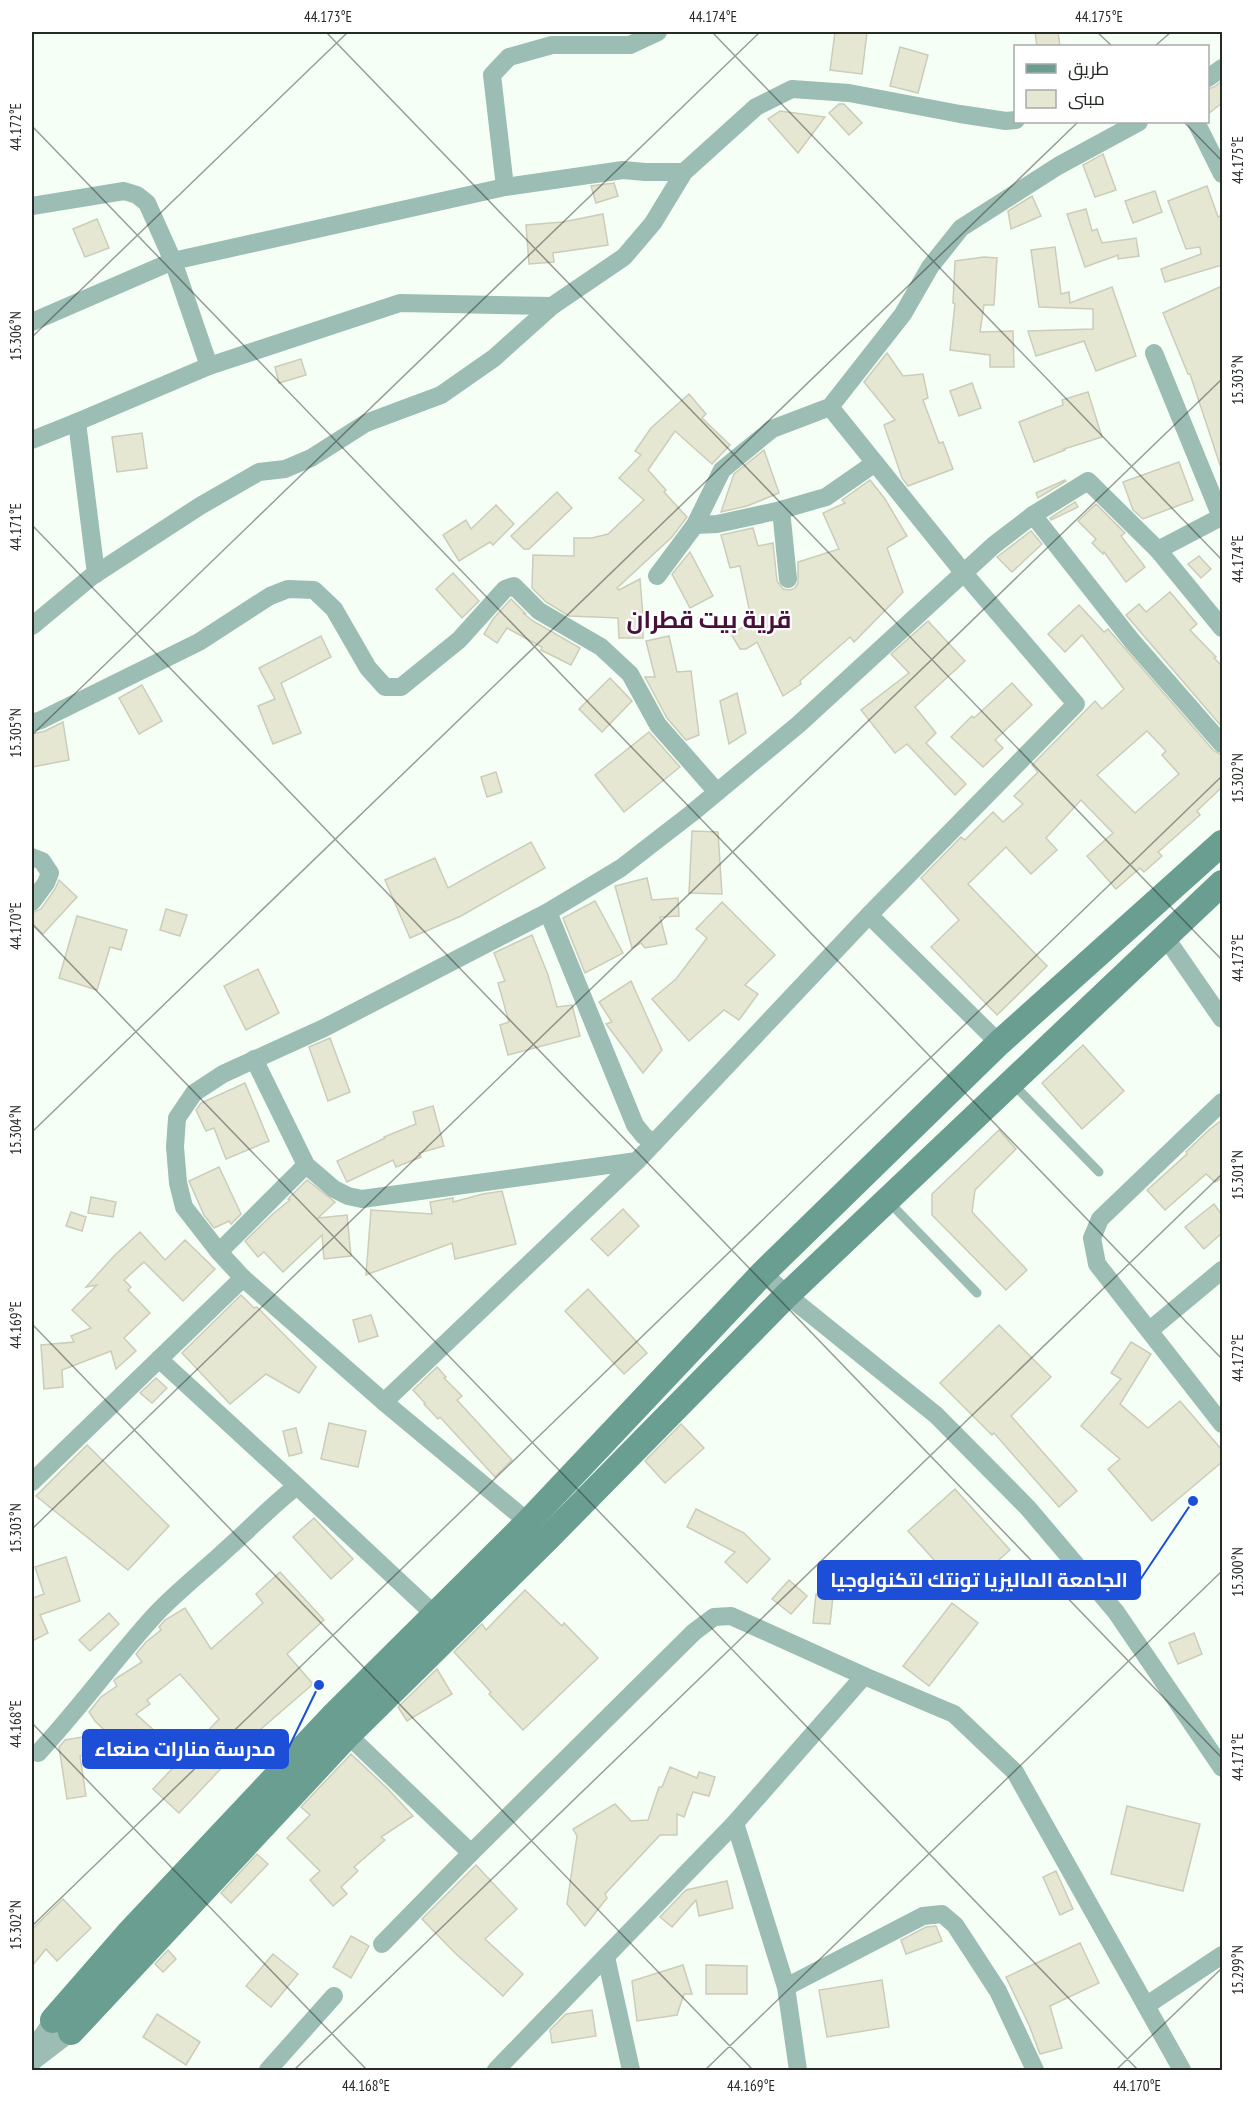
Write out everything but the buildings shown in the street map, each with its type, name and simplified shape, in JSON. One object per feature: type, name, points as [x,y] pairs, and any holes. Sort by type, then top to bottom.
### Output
[{"type":"street","points":[[505,187],[492,75],[510,57],[552,45],[630,45],[658,32]]},
{"type":"street","points":[[1209,77],[1222,68]]},
{"type":"street","points":[[32,626],[96,574],[200,506],[260,472],[285,469],[311,458],[366,423],[441,395],[494,358],[552,306],[624,257],[653,224],[684,172],[756,107],[792,89],[849,93],[960,114],[1014,120]]},
{"type":"street","points":[[657,576],[695,525],[722,470],[772,429],[830,407],[903,314],[930,267],[961,228],[1058,166],[1136,123]]},
{"type":"street","points":[[1196,123],[1222,174]]},
{"type":"street","points":[[32,322],[173,261],[505,187],[623,170],[684,172]]},
{"type":"street","points":[[32,206],[124,191],[137,195],[147,202],[173,261],[209,366]]},
{"type":"street","points":[[32,440],[209,366],[400,303],[552,306]]},
{"type":"street","points":[[1154,353],[1221,517],[1158,550]]},
{"type":"street","points":[[384,1402],[637,1161],[869,915],[1076,704],[963,572],[830,407]]},
{"type":"street","points":[[77,422],[96,574]]},
{"type":"street","points":[[695,525],[717,524],[826,497],[875,463]]},
{"type":"street","points":[[528,1522],[384,1402],[243,1278],[219,1252],[184,1207],[178,1183],[175,1147],[177,1118],[194,1093],[224,1074],[324,1028],[548,912],[621,868],[799,724],[994,545],[1033,515],[1088,480],[1158,550],[1222,628]]},
{"type":"street","points":[[781,510],[788,579]]},
{"type":"street","points":[[1033,515],[1132,641],[1222,744]]},
{"type":"street","points":[[32,723],[198,642],[270,596],[288,589],[314,590],[334,609],[368,668],[379,681],[385,687],[401,687],[459,640],[505,589],[514,586],[539,611],[601,647],[630,674],[658,725],[717,792]]},
{"type":"street","points":[[32,2050],[128,1934],[326,1723],[528,1522],[763,1272],[999,1043],[1222,843]]},
{"type":"street","points":[[32,857],[42,861],[50,873],[46,883],[32,902]]},
{"type":"street","points":[[32,2062],[52,2026],[548,1538],[787,1295],[1222,883]]},
{"type":"street","points":[[1148,911],[1222,1019]]},
{"type":"street","points":[[548,912],[635,1125],[654,1143]]},
{"type":"street","points":[[869,915],[999,1043]]},
{"type":"street","points":[[254,1059],[306,1165],[334,1189],[348,1196],[362,1199],[637,1161]]},
{"type":"street","points":[[1222,1102],[1100,1218],[1092,1238],[1097,1264],[1222,1424]]},
{"type":"street","points":[[893,1145],[918,1169]]},
{"type":"street","points":[[219,1252],[306,1165]]},
{"type":"street","points":[[1150,1330],[1222,1270]]},
{"type":"street","points":[[763,1272],[787,1295],[936,1415],[1029,1508],[1116,1612],[1222,1768]]},
{"type":"street","points":[[32,1482],[243,1278]]},
{"type":"street","points":[[159,1359],[435,1615]]},
{"type":"street","points":[[38,1753],[156,1613],[262,1518],[282,1497],[297,1486]]},
{"type":"street","points":[[382,1944],[694,1632],[714,1617],[731,1616],[954,1714],[1015,1772],[1182,2070]]},
{"type":"street","points":[[496,2070],[735,1823],[864,1676]]},
{"type":"street","points":[[348,1735],[471,1853]]},
{"type":"street","points":[[735,1823],[786,1987],[798,2070]]},
{"type":"street","points":[[786,1987],[923,1916],[942,1914],[955,1925],[998,1991],[1035,2070]]},
{"type":"street","points":[[1147,2005],[1222,1955]]},
{"type":"street","points":[[606,1957],[631,2070]]},
{"type":"street","points":[[268,2070],[334,1996]]},
{"type":"lane","points":[[1011,1082],[1099,1172]]},
{"type":"lane","points":[[886,1200],[978,1293]]},
{"type":"place","name":"الجامعة الماليزيا تونتك لتكنولوجيا","points":[[1193,1501]]},
{"type":"place","name":"مدرسة منارات صنعاء","points":[[319,1685]]},
{"type":"district","name":"قرية بيت قطران","points":[[709,620]]}]
